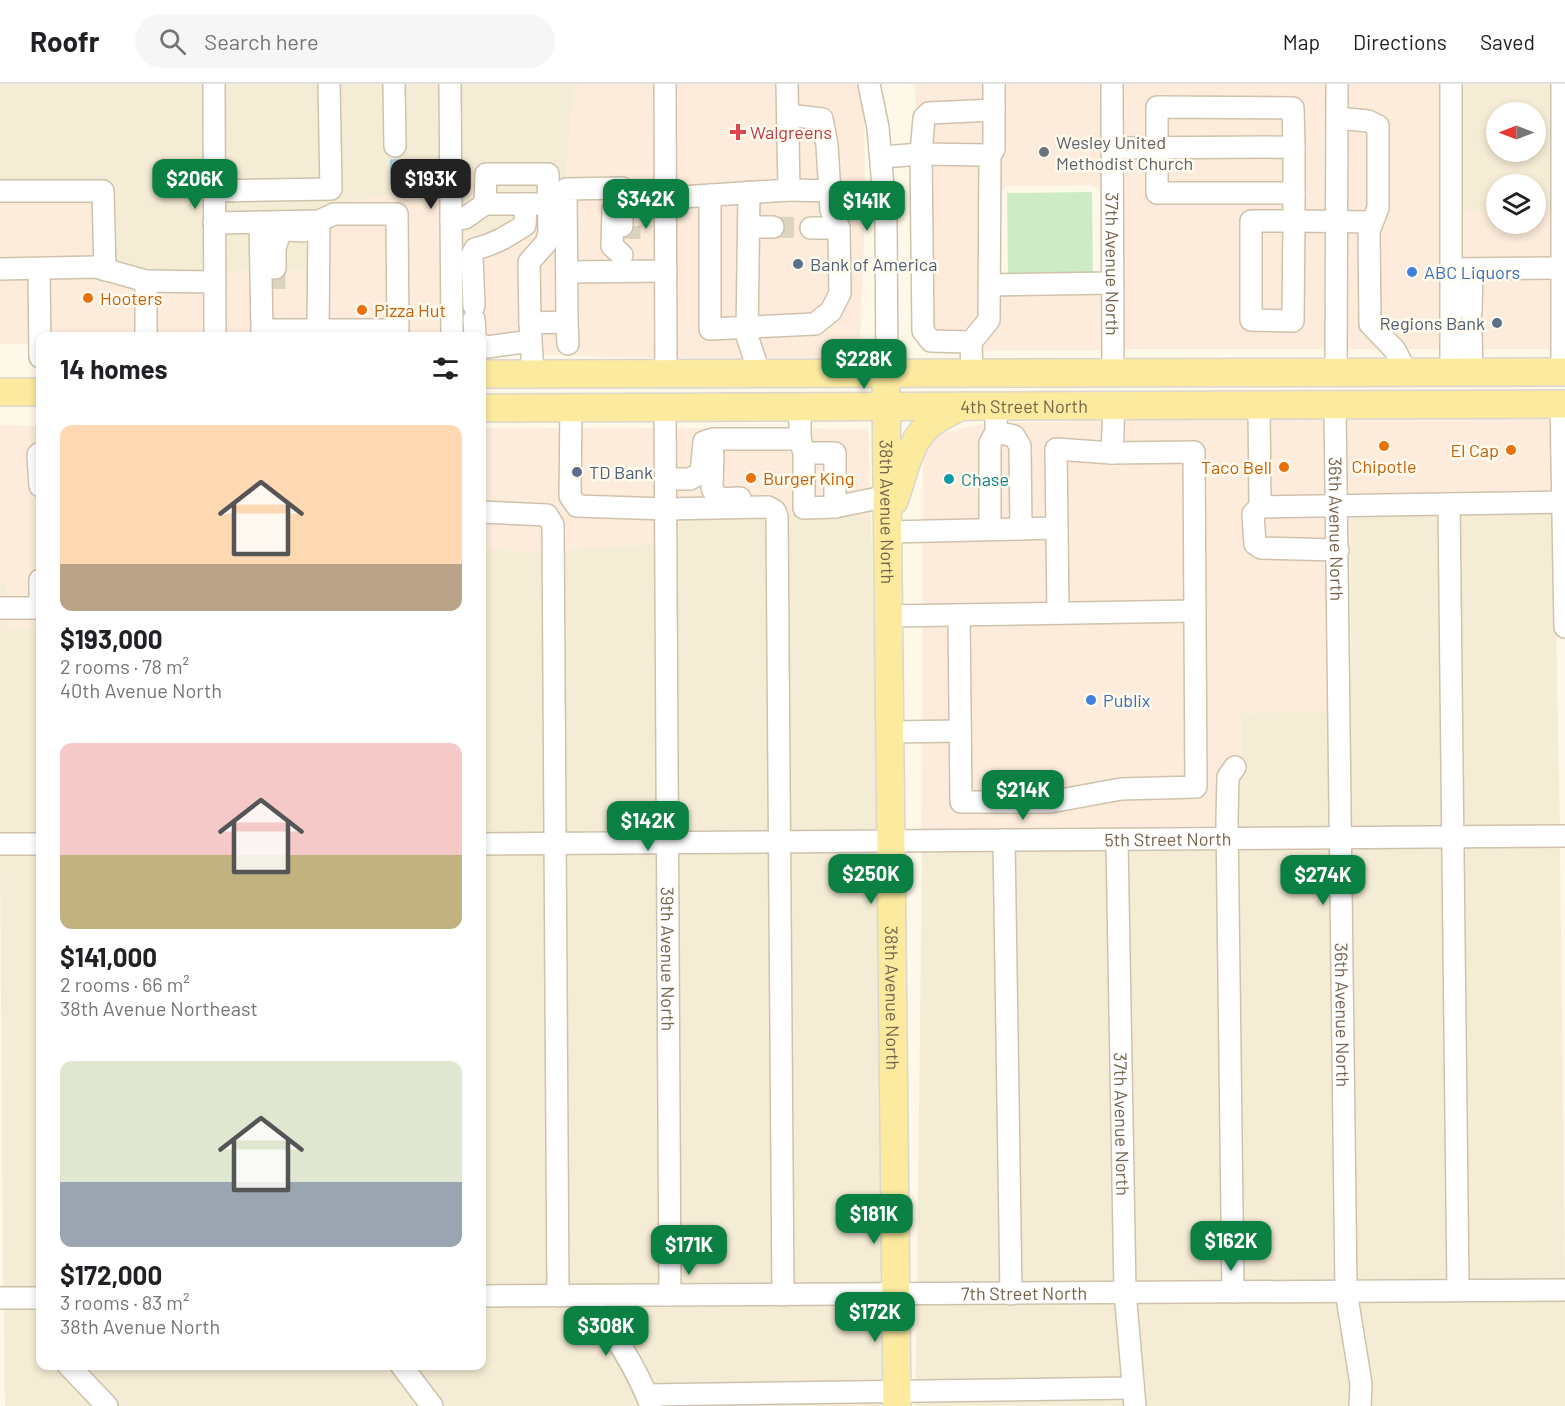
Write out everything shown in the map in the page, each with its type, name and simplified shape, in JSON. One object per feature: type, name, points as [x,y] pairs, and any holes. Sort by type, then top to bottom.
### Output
[{"type":"main road","points":[[1114,406],[1117,394],[1126,388],[1230,386],[1242,380],[1244,372]]},
{"type":"main road","name":"4th Street North","points":[[486,374],[1563,372]]},
{"type":"main road","points":[[1335,406],[1351,393],[1374,389],[1546,386],[1556,381],[1563,372]]},
{"type":"main road","points":[[542,408],[559,397],[578,392],[652,388],[666,375]]},
{"type":"main road","name":"38th Avenue North","points":[[887,375],[897,1399]]},
{"type":"main road","points":[[0,377],[36,377]]},
{"type":"main road","points":[[0,392],[36,392]]},
{"type":"main road","name":"4th Street North","points":[[486,408],[962,406],[996,419],[1114,406],[1563,404]]},
{"type":"main road","points":[[888,516],[913,447],[922,432],[962,406]]},
{"type":"main road","points":[[0,408],[36,408]]},
{"type":"street","points":[[214,84],[215,332]]},
{"type":"street","points":[[214,190],[331,189],[329,84]]},
{"type":"street","points":[[394,84],[395,146]]},
{"type":"street","points":[[450,84],[452,332]]},
{"type":"street","points":[[665,84],[666,375]]},
{"type":"street","points":[[787,84],[789,190]]},
{"type":"street","points":[[869,84],[882,157],[886,222],[887,375]]},
{"type":"street","points":[[972,374],[971,342],[989,320],[990,155],[994,149],[994,84]]},
{"type":"street","name":"37th Avenue North","points":[[1112,84],[1113,373]]},
{"type":"street","points":[[1336,372],[1337,84]]},
{"type":"street","points":[[1451,84],[1461,269],[1461,372]]},
{"type":"street","points":[[1562,84],[1563,372]]},
{"type":"street","points":[[1294,193],[1157,193],[1157,107],[1293,108],[1294,147],[1294,193],[1294,221],[1293,321],[1251,321],[1251,221],[1294,221],[1337,223],[1372,222]]},
{"type":"street","points":[[971,342],[932,341],[922,331],[921,154],[924,118],[929,112],[994,110]]},
{"type":"street","points":[[710,195],[710,329],[747,333],[814,324],[831,311],[840,293],[839,228],[831,210],[827,145],[822,119],[788,115]]},
{"type":"street","points":[[1337,118],[1368,121],[1378,126],[1378,208],[1372,222],[1369,242],[1370,324],[1395,350],[1406,372]]},
{"type":"street","points":[[1112,148],[1294,147]]},
{"type":"street","points":[[882,157],[921,154],[990,155]]},
{"type":"street","points":[[485,204],[486,174],[548,174],[549,234],[546,243],[529,262],[533,375]]},
{"type":"street","points":[[568,344],[566,189],[621,188],[625,243]]},
{"type":"street","points":[[666,198],[789,190],[830,191]]},
{"type":"street","points":[[0,191],[103,191],[105,270]]},
{"type":"street","points":[[749,192],[747,333],[760,375]]},
{"type":"street","points":[[622,200],[612,210],[612,246],[625,243],[666,271]]},
{"type":"street","points":[[451,219],[465,218],[485,204],[548,204]]},
{"type":"street","points":[[474,320],[472,255],[475,249],[502,241],[506,236],[525,225],[526,204]]},
{"type":"street","points":[[214,223],[319,221],[334,214],[397,214],[398,330],[345,332]]},
{"type":"street","points":[[318,332],[319,221]]},
{"type":"street","points":[[260,222],[262,330],[304,332]]},
{"type":"street","points":[[749,227],[773,227]]},
{"type":"street","points":[[811,228],[839,228]]},
{"type":"street","points":[[275,268],[275,248],[280,233],[297,229],[306,232],[313,240],[314,323],[318,332]]},
{"type":"street","points":[[567,272],[625,243]]},
{"type":"street","points":[[0,269],[96,267],[146,281],[215,282]]},
{"type":"street","points":[[1461,269],[1562,268]]},
{"type":"street","points":[[39,269],[40,332]]},
{"type":"street","points":[[1461,269],[1471,312]]},
{"type":"street","points":[[146,281],[146,332]]},
{"type":"street","points":[[990,285],[1113,284]]},
{"type":"street","points":[[275,294],[276,330]]},
{"type":"street","points":[[486,347],[567,322]]},
{"type":"street","points":[[1461,372],[1471,333]]},
{"type":"street","points":[[1563,404],[1565,627]]},
{"type":"street","points":[[800,406],[804,507],[835,507],[990,529],[1057,528]]},
{"type":"street","points":[[1112,453],[1114,406]]},
{"type":"street","points":[[1259,406],[1260,507]]},
{"type":"street","name":"36th Avenue North","points":[[1335,406],[1346,1291],[1361,1384],[1360,1406]]},
{"type":"street","name":"39th Avenue North","points":[[665,407],[670,1295]]},
{"type":"street","points":[[571,408],[570,496],[573,504],[666,509],[768,507],[775,511],[778,532],[783,1295]]},
{"type":"street","points":[[990,529],[990,442],[996,419],[1014,436],[1020,446],[1021,529]]},
{"type":"street","points":[[666,479],[690,479],[701,473],[704,442],[713,439],[802,446],[835,453],[835,507]]},
{"type":"street","points":[[713,439],[712,488],[718,499],[804,498]]},
{"type":"street","points":[[959,615],[961,802],[1050,802],[1121,789],[1196,787],[1194,452],[1112,453],[1056,449],[1058,613]]},
{"type":"street","points":[[1338,550],[1261,548],[1255,544],[1252,532],[1253,514],[1260,507],[1337,504],[1564,502]]},
{"type":"street","points":[[1449,504],[1458,1290]]},
{"type":"street","points":[[486,512],[537,512],[547,515],[553,525],[558,1296]]},
{"type":"street","points":[[0,608],[36,608]]},
{"type":"street","points":[[889,616],[1195,611]]},
{"type":"street","points":[[891,732],[960,731]]},
{"type":"street","points":[[1233,1292],[1228,777],[1235,767]]},
{"type":"street","name":"5th Street North","points":[[486,844],[1565,836]]},
{"type":"street","points":[[1004,840],[1011,1294]]},
{"type":"street","name":"37th Avenue North","points":[[1117,840],[1125,1292],[1134,1397]]},
{"type":"street","points":[[0,844],[36,844]]},
{"type":"street","name":"7th Street North","points":[[486,1296],[1565,1290]]},
{"type":"street","points":[[584,1296],[615,1335],[649,1401],[1134,1397]]},
{"type":"street","points":[[0,1298],[36,1298]]},
{"type":"street","points":[[73,1370],[107,1406]]},
{"type":"street","points":[[405,1370],[432,1406]]},
{"type":"shaded area","points":[[0,84],[206,84],[206,272],[107,273],[0,181]]},
{"type":"shaded area","points":[[223,84],[441,84],[442,233],[439,233],[439,187],[325,206],[327,270],[223,272]]},
{"type":"shaded area","points":[[458,84],[574,84],[562,228],[460,233]]},
{"type":"shaded area","points":[[574,84],[656,84],[657,358],[486,353],[486,332],[461,332],[460,233],[562,227]]},
{"type":"shaded area","points":[[674,84],[860,84],[864,96],[865,215],[859,364],[675,358]]},
{"type":"shaded area","points":[[915,84],[1103,84],[1105,350],[926,350]],"holes":[[[1092,185],[1100,191],[1100,279],[1001,280],[1000,193],[1007,186]]]},
{"type":"shaded area","points":[[1121,84],[1328,84],[1328,349],[1122,349]]},
{"type":"shaded area","points":[[1346,84],[1461,84],[1455,211],[1486,212],[1486,234],[1546,234],[1546,214],[1553,214],[1553,349],[1345,349]]},
{"type":"shaded area","points":[[1461,84],[1554,84],[1553,214],[1546,214],[1546,174],[1486,174],[1486,212],[1455,211]]},
{"type":"shaded area","points":[[0,181],[102,186],[108,273],[206,272],[206,332],[36,332],[36,344],[0,344]]},
{"type":"shaded area","points":[[440,187],[443,332],[223,332],[223,272],[326,270],[324,206]]},
{"type":"shaded area","points":[[1553,412],[1554,502],[1351,500],[1349,710],[1344,416]]},
{"type":"shaded area","points":[[1327,417],[1331,710],[1241,713],[1239,831],[922,831],[923,447],[930,436],[987,423]]},
{"type":"shaded area","points":[[0,425],[36,426],[36,628],[7,629],[6,585],[0,585]]},
{"type":"shaded area","points":[[486,428],[656,428],[657,543],[528,552],[486,548]]},
{"type":"shaded area","points":[[674,428],[868,429],[871,517],[675,508]]},
{"type":"shaded area","points":[[1351,500],[1554,502],[1560,829],[1350,831]]},
{"type":"shaded area","points":[[675,508],[871,517],[880,833],[677,834]]},
{"type":"shaded area","points":[[657,543],[659,834],[486,836],[486,548],[528,552]]},
{"type":"shaded area","points":[[0,585],[6,585],[7,629],[36,628],[36,837],[0,836]]},
{"type":"shaded area","points":[[1331,710],[1333,831],[1239,831],[1241,713]]},
{"type":"shaded area","points":[[1560,844],[1565,1282],[1354,1283],[1351,847]]},
{"type":"shaded area","points":[[1333,847],[1337,1283],[1133,1285],[1126,848]]},
{"type":"shaded area","points":[[881,848],[886,1287],[679,1288],[677,849]]},
{"type":"shaded area","points":[[922,848],[1108,848],[1116,1285],[917,1287]]},
{"type":"shaded area","points":[[659,849],[661,1288],[486,1288],[486,852]]},
{"type":"shaded area","points":[[0,852],[36,852],[36,1290],[3,1291]]},
{"type":"shaded area","points":[[1565,1298],[1565,1406],[1369,1406],[1356,1299]]},
{"type":"shaded area","points":[[1338,1299],[1352,1385],[1351,1406],[1144,1406],[1134,1300]]},
{"type":"shaded area","points":[[1116,1300],[1126,1406],[915,1406],[917,1302]]},
{"type":"shaded area","points":[[886,1303],[886,1406],[660,1406],[601,1304]]},
{"type":"shaded area","points":[[486,1304],[579,1304],[608,1339],[642,1406],[442,1406],[416,1370],[486,1370]]},
{"type":"shaded area","points":[[4,1306],[35,1306],[36,1370],[63,1370],[96,1406],[5,1406]]},
{"type":"shaded area","points":[[85,1370],[394,1370],[422,1406],[118,1406]]},
{"type":"green space","points":[[1092,192],[1093,279],[1008,280],[1007,193]]},
{"type":"water","points":[[391,160],[404,160],[404,182],[391,182]]},
{"type":"tunnel","points":[[630,226],[630,239]]},
{"type":"tunnel","points":[[773,227],[811,228]]},
{"type":"tunnel","points":[[275,268],[275,295]]},
{"type":"place","name":"Walgreens","points":[[738,132]]},
{"type":"place","name":"Wesley United Methodist Church","points":[[1044,152]]},
{"type":"place","name":"Bank of America","points":[[798,264]]},
{"type":"place","name":"ABC Liquors","points":[[1412,272]]},
{"type":"place","name":"Hooters","points":[[88,298]]},
{"type":"place","name":"Pizza Hut","points":[[362,310]]},
{"type":"place","name":"Regions Bank","points":[[1497,323]]},
{"type":"place","name":"Chipotle","points":[[1384,446]]},
{"type":"place","name":"El Cap","points":[[1511,450]]},
{"type":"place","name":"Taco Bell","points":[[1284,467]]},
{"type":"place","name":"TD Bank","points":[[577,472]]},
{"type":"place","name":"Burger King","points":[[751,478]]},
{"type":"place","name":"Chase","points":[[949,479]]},
{"type":"place","name":"Publix","points":[[1091,700]]}]
